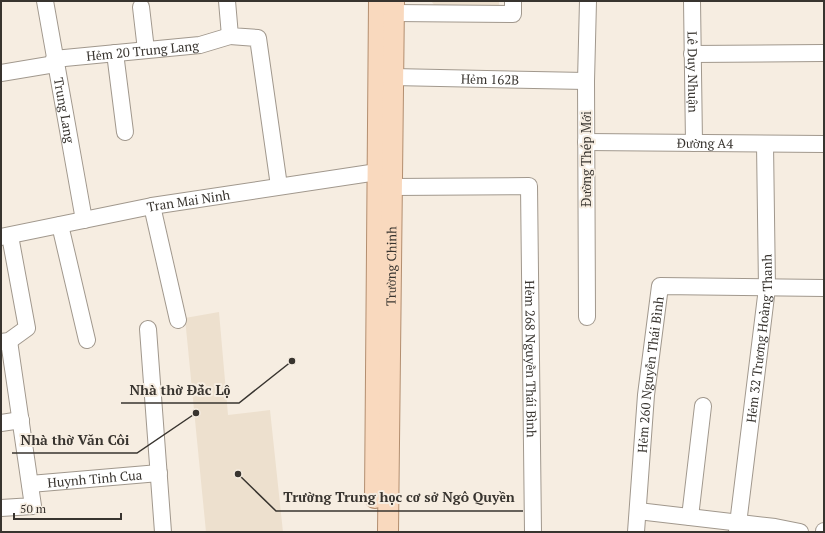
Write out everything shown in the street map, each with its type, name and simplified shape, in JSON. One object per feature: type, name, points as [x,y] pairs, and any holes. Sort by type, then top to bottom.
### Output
[{"type":"main road","name":"Trường Chinh","points":[[374,532],[379,1]]},
{"type":"main road","name":"Trường Chinh","points":[[388,532],[394,7]]},
{"type":"street","name":"Trung Lang","points":[[45,1],[84,220]]},
{"type":"street","points":[[227,1],[230,36],[258,38],[279,186]]},
{"type":"street","points":[[394,7],[513,14],[513,1]]},
{"type":"street","name":"Đường Thép Mới","points":[[587,317],[586,81],[588,1]]},
{"type":"street","name":"Lê Duy Nhuận","points":[[692,1],[694,143]]},
{"type":"street","points":[[141,7],[146,50]]},
{"type":"street","name":"Hẻm 20 Trung Lang","points":[[1,73],[55,61],[115,53],[200,45],[230,36]]},
{"type":"street","points":[[115,53],[126,132]]},
{"type":"street","points":[[692,54],[824,53]]},
{"type":"street","name":"Hẻm 162B","points":[[393,77],[586,81]]},
{"type":"street","name":"Đường A4","points":[[586,142],[824,144]]},
{"type":"street","name":"Hẻm 32 Trương Hoàng Thanh","points":[[737,527],[767,288],[765,144]]},
{"type":"street","name":"Tran Mai Ninh","points":[[5,237],[152,206],[378,172]]},
{"type":"street","name":"Hẻm 268 Nguyễn Thái Bình","points":[[392,187],[529,186],[533,532]]},
{"type":"street","points":[[152,206],[178,320]]},
{"type":"street","points":[[60,225],[87,340]]},
{"type":"street","points":[[5,237],[26,328],[5,341]]},
{"type":"street","name":"Hẻm 260 Nguyễn Thái Bình","points":[[636,532],[646,395],[660,286],[824,288]]},
{"type":"street","points":[[148,329],[163,532]]},
{"type":"street","name":"Huynh Tinh Cua","points":[[1,508],[33,506],[21,420],[5,341]]},
{"type":"street","points":[[690,517],[703,406]]},
{"type":"street","points":[[1,423],[21,420]]},
{"type":"street","name":"Huynh Tinh Cua","points":[[30,484],[159,473]]},
{"type":"street","points":[[638,511],[690,517],[737,527],[789,529],[800,532]]},
{"type":"shaded area","points":[[431,1],[499,1],[499,9],[437,8]]},
{"type":"shaded area","points":[[219,312],[228,415],[270,410],[283,532],[206,532],[185,318]]},
{"type":"place","name":"Nhà thờ Đắc Lộ","points":[[292,361]]},
{"type":"place","name":"Nhà thờ Văn Côi","points":[[196,413]]},
{"type":"place","name":"Trường Trung học cơ sở Ngô Quyền","points":[[238,474]]}]
